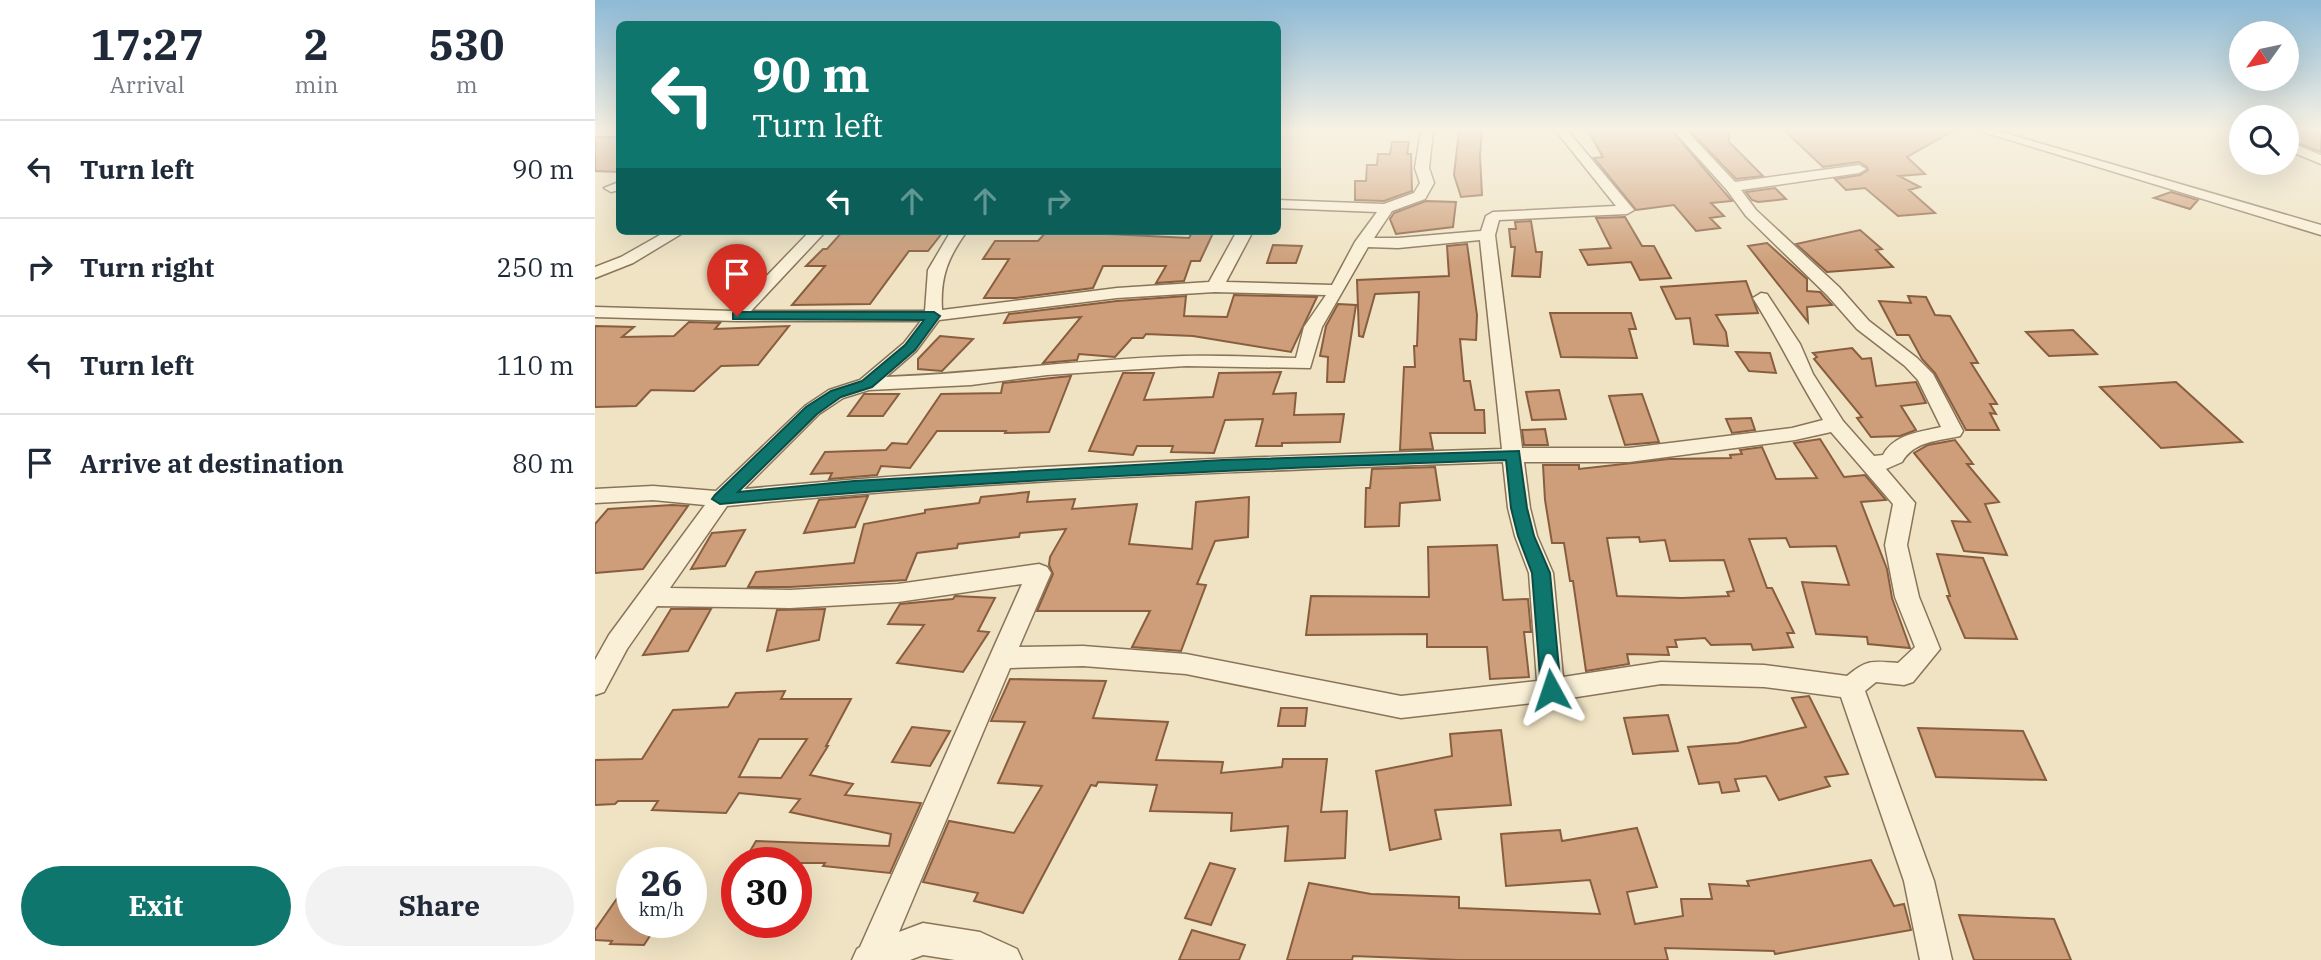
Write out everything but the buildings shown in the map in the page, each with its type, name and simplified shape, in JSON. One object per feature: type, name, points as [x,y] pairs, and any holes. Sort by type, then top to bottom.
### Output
[{"type":"street","points":[[595,684],[607,644],[650,597],[720,499],[811,410],[836,394],[867,384],[971,379],[1047,369],[1186,361],[1304,364],[1313,327],[1338,290],[1363,242],[1387,208],[1420,196],[1427,183],[1425,176]]},
{"type":"street","points":[[1551,690],[1541,573],[1526,536],[1519,508],[1487,235],[1493,216],[1627,210],[1599,176]]},
{"type":"street","points":[[1722,176],[1751,213],[1833,291],[1863,325],[1911,362],[1926,378],[1953,431],[1912,440],[1895,452],[1895,457],[1888,462],[1868,463]]},
{"type":"street","points":[[1732,187],[1811,176]]},
{"type":"street","points":[[2138,176],[2321,230]]},
{"type":"street","points":[[1281,204],[1387,208]]},
{"type":"street","points":[[595,273],[639,254],[671,235]]},
{"type":"street","points":[[737,316],[814,235]]},
{"type":"street","points":[[867,384],[910,347],[934,316],[932,281],[940,256],[956,235]]},
{"type":"street","points":[[1215,287],[1243,235]]},
{"type":"street","points":[[1363,242],[1398,243],[1487,235]]},
{"type":"street","points":[[595,312],[737,316],[934,316],[1117,293],[1215,287],[1338,290]]},
{"type":"street","points":[[1003,658],[1083,656],[1186,664],[1401,707],[1551,690],[1661,673],[1764,676],[1851,687],[1871,671],[1904,674],[1927,649],[1907,597],[1896,545],[1904,503],[1836,425],[1804,374],[1791,344],[1761,298]]},
{"type":"street","points":[[595,496],[653,494],[720,499],[854,486],[1223,465],[1513,455],[1629,455],[1795,434],[1814,427],[1836,425]]},
{"type":"street","points":[[650,597],[790,599],[885,594],[1039,573],[870,960]]},
{"type":"street","points":[[1851,687],[1919,881],[1936,960]]},
{"type":"street","points":[[870,960],[923,939],[980,948],[1006,960]]},
{"type":"route","points":[[737,316],[934,316],[910,347],[867,384],[836,394],[811,410],[720,499],[854,486],[1223,465],[1513,455],[1519,508],[1526,536],[1541,573],[1551,690]]}]
